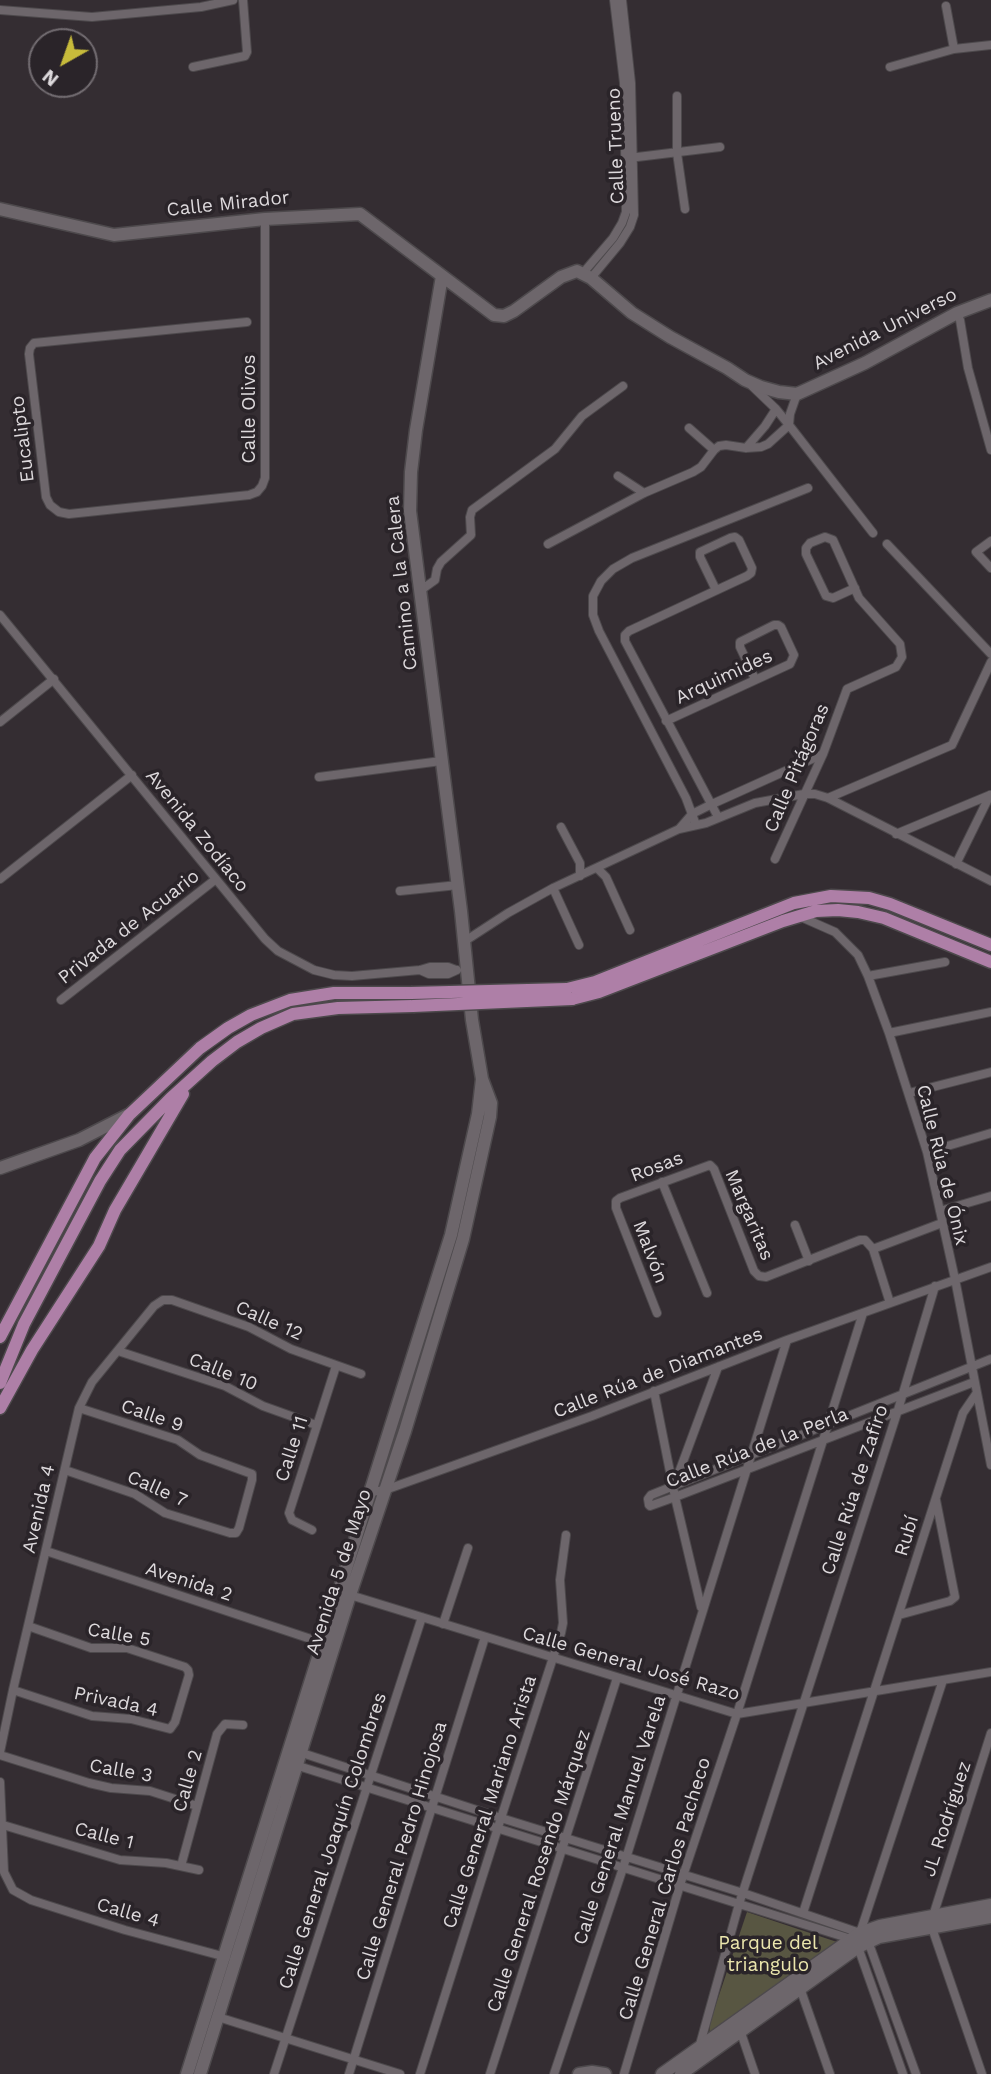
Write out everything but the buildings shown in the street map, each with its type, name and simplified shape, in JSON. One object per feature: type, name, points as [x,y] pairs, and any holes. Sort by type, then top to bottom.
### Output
[{"type":"main road","points":[[569,994],[794,903],[831,896],[869,898],[890,904],[991,945]]},
{"type":"main road","points":[[0,1383],[24,1324],[100,1181],[120,1150],[146,1122],[237,1042],[293,1014],[412,999],[599,992],[796,916],[816,911],[858,912],[884,918],[991,962]]},
{"type":"main road","points":[[0,1337],[95,1158],[129,1115],[200,1048],[251,1015],[290,1000],[334,993],[412,999]]},
{"type":"main road","points":[[0,1408],[32,1350],[99,1247],[115,1210],[173,1110],[198,1075]]},
{"type":"street","points":[[0,10],[92,17],[201,7],[233,0]]},
{"type":"street","points":[[193,67],[245,56],[247,52],[243,0]]},
{"type":"street","name":"Calle Trueno","points":[[587,275],[617,240],[626,212],[624,83],[614,0]]},
{"type":"street","name":"Calle Trueno","points":[[622,0],[631,83],[627,158]]},
{"type":"street","points":[[946,6],[954,49]]},
{"type":"street","points":[[890,67],[954,49],[991,46]]},
{"type":"street","points":[[677,96],[677,153],[685,209]]},
{"type":"street","points":[[627,158],[720,147]]},
{"type":"street","name":"Calle Mirador","points":[[0,209],[114,235],[265,219],[360,214],[442,276]]},
{"type":"street","name":"Calle Olivos","points":[[69,514],[249,495],[262,486],[265,478],[265,219]]},
{"type":"street","points":[[442,276],[495,315],[504,316],[561,276],[572,271],[587,275],[646,322],[745,380],[779,392],[797,394],[789,425],[768,444],[746,448],[719,446],[701,467],[693,472],[644,493],[548,544]]},
{"type":"street","name":"Camino a la Calera","points":[[442,276],[429,342],[411,472],[411,524],[458,885],[464,941],[462,970]]},
{"type":"street","name":"Avenida Universo","points":[[797,394],[865,363],[957,313],[991,300]]},
{"type":"street","points":[[957,313],[968,368],[991,450]]},
{"type":"street","name":"Eucalipto","points":[[69,514],[59,512],[50,505],[46,497],[29,354],[34,343],[247,322]]},
{"type":"street","points":[[745,380],[776,409],[873,533]]},
{"type":"street","points":[[421,590],[435,580],[441,562],[471,535],[472,510],[555,449],[582,416],[624,386]]},
{"type":"street","points":[[746,448],[776,409]]},
{"type":"street","points":[[689,428],[713,450]]},
{"type":"street","points":[[618,476],[644,493]]},
{"type":"street","points":[[696,825],[685,798],[599,631],[593,615],[593,596],[601,581],[613,569],[632,558],[808,488]]},
{"type":"street","points":[[716,590],[700,552],[735,537],[752,568],[751,573],[747,576],[629,631],[625,635],[625,641],[718,817]]},
{"type":"street","points":[[825,537],[830,538],[855,588],[833,598],[825,596],[806,554],[810,543],[825,537]]},
{"type":"street","points":[[991,541],[976,552],[991,568]]},
{"type":"street","points":[[887,544],[991,654]]},
{"type":"street","name":"Calle Pitágoras","points":[[775,859],[823,754],[847,689],[896,667],[902,657],[900,644],[859,598],[855,588]]},
{"type":"street","name":"Avenida Zodíaco","points":[[0,615],[265,939],[278,951],[295,962],[334,975],[352,976],[430,967],[462,970]]},
{"type":"street","name":"Arquimides","points":[[666,721],[790,664],[794,655],[778,625],[740,642],[755,680]]},
{"type":"street","points":[[828,799],[952,745],[991,662]]},
{"type":"street","points":[[0,722],[54,679]]},
{"type":"street","points":[[679,829],[692,814],[823,754]]},
{"type":"street","points":[[319,777],[441,761]]},
{"type":"street","points":[[0,879],[132,775]]},
{"type":"street","points":[[464,941],[554,888],[679,829],[755,803],[804,794],[815,794],[828,799],[991,881]]},
{"type":"street","points":[[897,834],[990,796]]},
{"type":"street","points":[[956,864],[990,796]]},
{"type":"street","points":[[561,827],[580,863],[580,876]]},
{"type":"street","points":[[597,868],[606,877],[630,930]]},
{"type":"street","name":"Privada de Acuario","points":[[61,1000],[216,879]]},
{"type":"street","points":[[400,891],[458,885]]},
{"type":"street","points":[[554,888],[579,945]]},
{"type":"street","name":"Calle Rúa de Ónix","points":[[796,916],[825,926],[844,939],[858,955],[889,1033],[927,1152],[991,1465]]},
{"type":"street","points":[[868,976],[945,962]]},
{"type":"street","name":"Avenida 5 de Mayo","points":[[317,1684],[323,1643],[361,1541],[385,1490],[463,1239],[482,1079],[462,970]]},
{"type":"street","points":[[889,1033],[991,1012]]},
{"type":"street","points":[[909,1093],[991,1072]]},
{"type":"street","points":[[0,1168],[79,1140],[129,1115]]},
{"type":"street","points":[[927,1152],[991,1133]]},
{"type":"street","name":"Rosas","points":[[616,1201],[710,1165]]},
{"type":"street","name":"Margaritas","points":[[710,1165],[754,1271],[759,1276],[766,1277],[809,1261]]},
{"type":"street","points":[[662,1182],[707,1293]]},
{"type":"street","name":"Avenida 5 de Mayo","points":[[187,2074],[230,1958],[317,1684],[350,1595],[371,1492],[451,1235],[469,1187]]},
{"type":"street","points":[[940,1211],[991,1196]]},
{"type":"street","name":"Malvón","points":[[616,1201],[615,1208],[656,1313]]},
{"type":"street","points":[[873,1249],[942,1223]]},
{"type":"street","points":[[795,1225],[809,1261],[865,1240],[873,1249],[890,1303]]},
{"type":"street","name":"Calle Rúa de Diamantes","points":[[371,1492],[385,1490],[592,1416],[787,1340],[991,1267]]},
{"type":"street","name":"Calle Rúa de Zafiro","points":[[699,2062],[699,2048],[739,1904],[898,1410],[935,1286]]},
{"type":"street","name":"Avenida 4","points":[[0,1753],[79,1408],[92,1382],[154,1306],[163,1300]]},
{"type":"street","name":"Calle 12","points":[[163,1300],[172,1300],[249,1327],[291,1349],[361,1374]]},
{"type":"street","name":"Calle General Carlos Pacheco","points":[[624,2074],[680,1885],[737,1714],[863,1312]]},
{"type":"street","name":"Calle General Manuel Varela","points":[[554,2074],[623,1868],[787,1340]]},
{"type":"street","name":"Calle 10","points":[[118,1351],[225,1386],[263,1406],[316,1425]]},
{"type":"street","name":"Calle Rúa de la Perla","points":[[974,1382],[675,1497],[650,1506],[648,1501],[651,1495],[991,1359]]},
{"type":"street","name":"Calle 11","points":[[312,1530],[292,1520],[289,1513],[336,1366]]},
{"type":"street","points":[[674,1486],[718,1367]]},
{"type":"street","points":[[654,1391],[675,1497],[702,1610]]},
{"type":"street","name":"Rubí","points":[[803,1913],[935,1496],[963,1413],[976,1394]]},
{"type":"street","name":"Calle 9","points":[[79,1408],[178,1440],[200,1455],[252,1474],[253,1479],[236,1533]]},
{"type":"street","name":"Calle 7","points":[[65,1470],[135,1494],[165,1513],[236,1533]]},
{"type":"street","points":[[899,1615],[950,1601],[955,1597],[935,1496]]},
{"type":"street","name":"Calle General Mariano Arista","points":[[419,2074],[563,1623],[560,1580],[566,1535]]},
{"type":"street","points":[[443,1624],[468,1548]]},
{"type":"street","name":"Avenida 2","points":[[46,1551],[323,1643]]},
{"type":"street","name":"Calle General José Razo","points":[[350,1595],[737,1714],[991,1672]]},
{"type":"street","name":"Calle General Joaquín Colombres","points":[[274,2074],[422,1617]]},
{"type":"street","name":"Calle 5","points":[[28,1626],[91,1648],[127,1648],[185,1667],[189,1675],[173,1726]]},
{"type":"street","name":"Calle General Pedro Hinojosa","points":[[349,2074],[485,1637]]},
{"type":"street","name":"Calle General Rosendo Márquez","points":[[490,2074],[617,1678]]},
{"type":"street","points":[[903,2074],[859,1940],[943,1680]]},
{"type":"street","name":"Privada 4","points":[[13,1690],[92,1716],[131,1719],[166,1729],[173,1726]]},
{"type":"street","name":"Calle 2","points":[[181,1866],[220,1728],[225,1724],[243,1726]]},
{"type":"street","name":"JL Rodríguez","points":[[932,1922],[991,1733]]},
{"type":"street","points":[[296,1750],[803,1913],[859,1940],[916,2074]]},
{"type":"street","name":"Calle 3","points":[[0,1753],[89,1783],[111,1788],[150,1790],[197,1806]]},
{"type":"street","points":[[291,1764],[859,1940],[991,1905]]},
{"type":"street","points":[[0,1782],[3,1825]]},
{"type":"street","name":"Calle 1","points":[[3,1825],[120,1860],[156,1862],[199,1870]]},
{"type":"street","name":"Calle 4","points":[[3,1825],[4,1872],[7,1882],[22,1896],[125,1930],[230,1958]]},
{"type":"street","points":[[932,1922],[991,1917]]},
{"type":"street","points":[[932,1922],[982,2074]]},
{"type":"street","points":[[662,2074],[699,2048],[738,2026],[859,1940]]},
{"type":"street","name":"Avenida 5 de Mayo","points":[[200,2074],[218,2017],[230,1958]]},
{"type":"street","points":[[798,1984],[830,2074]]},
{"type":"street","points":[[218,2017],[400,2074]]},
{"type":"street","points":[[681,2074],[699,2062],[738,2026]]},
{"type":"street","points":[[738,2026],[755,2074]]},
{"type":"street","points":[[579,2074],[605,2074]]},
{"type":"green space","name":"Parque del triangulo","points":[[747,1912],[837,1942],[709,2037],[710,2022]]}]
